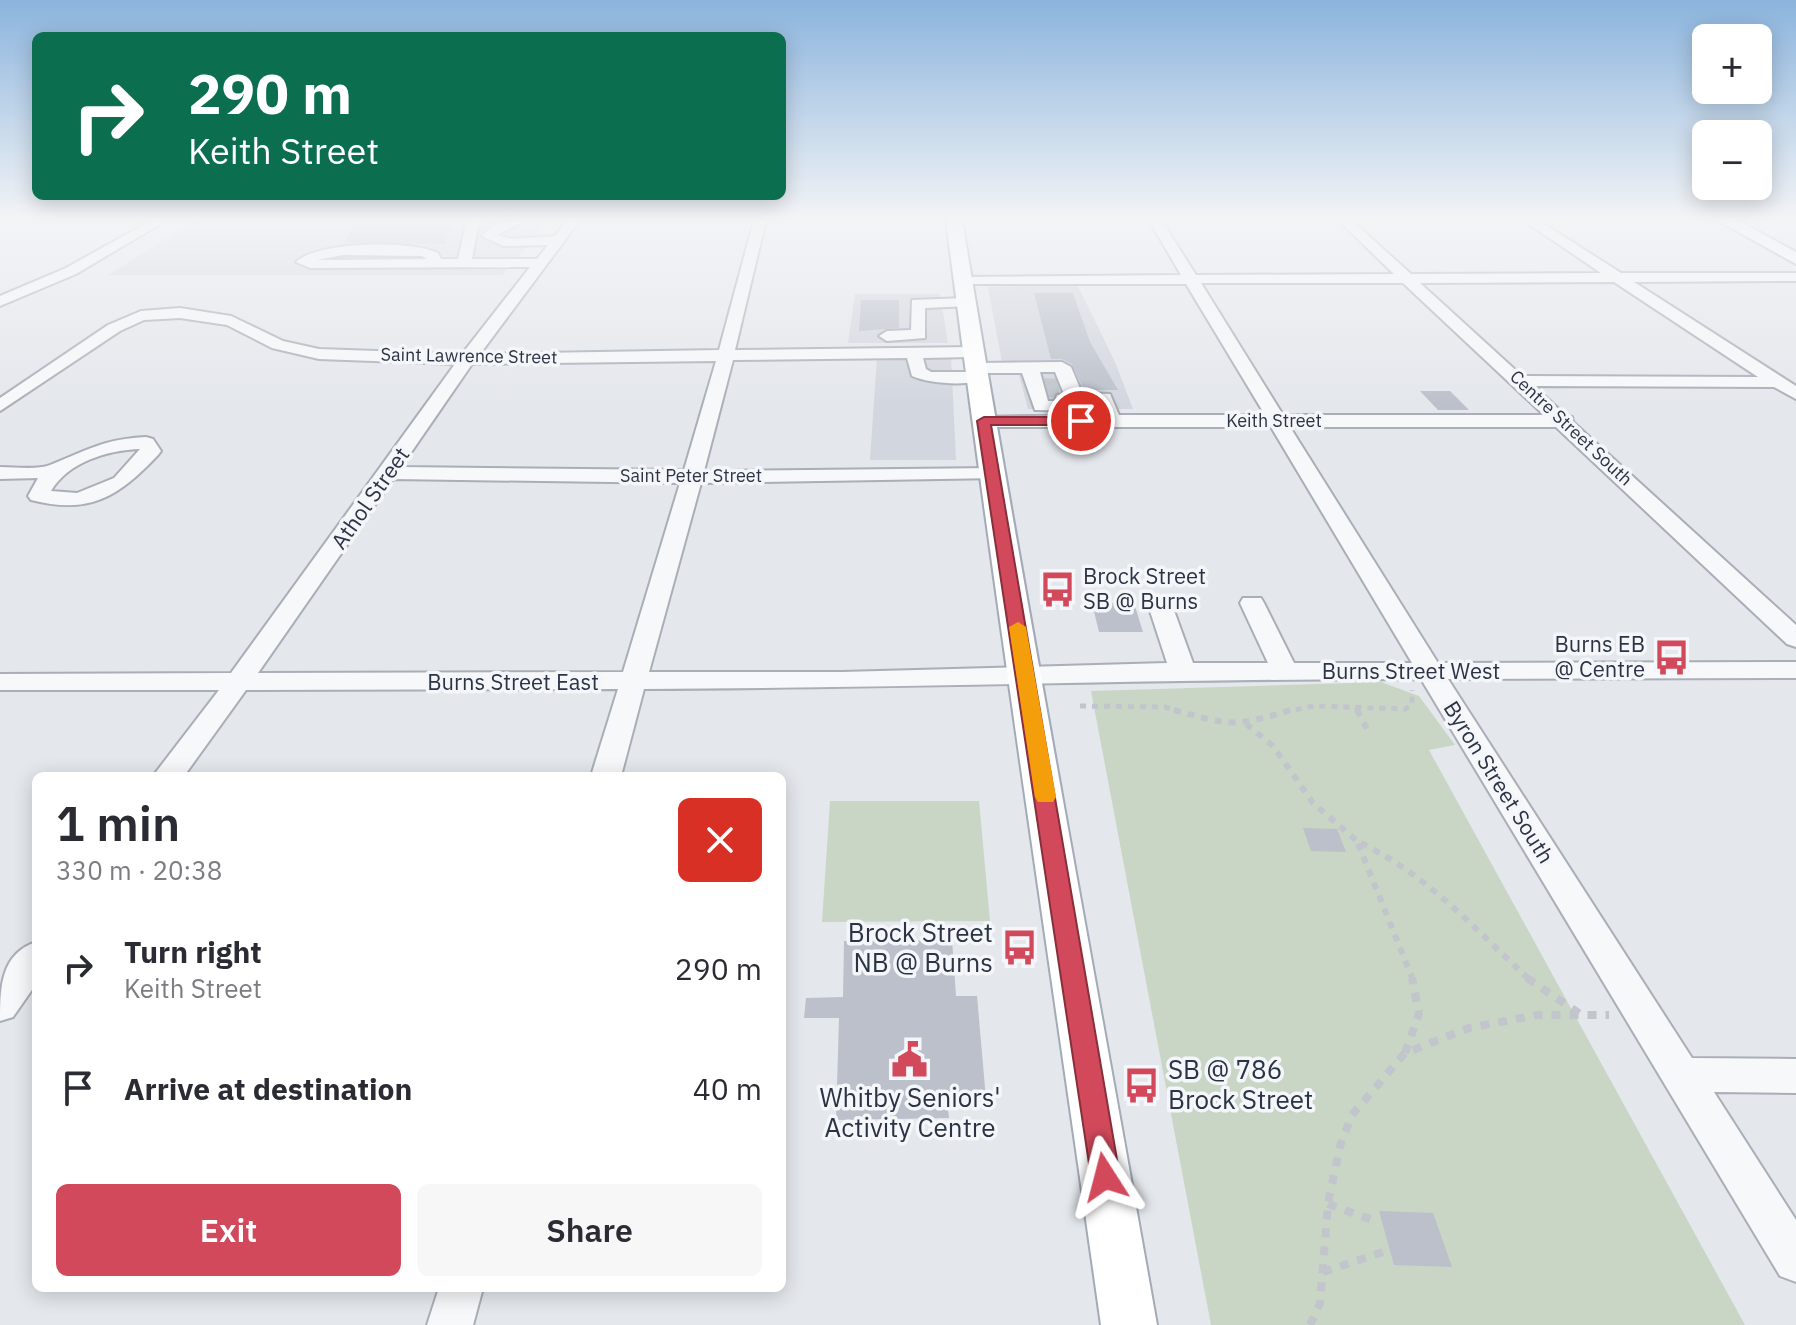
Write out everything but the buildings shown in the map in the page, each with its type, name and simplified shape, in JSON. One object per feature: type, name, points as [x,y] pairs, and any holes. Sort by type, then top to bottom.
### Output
[{"type":"main road","points":[[963,282],[999,528],[1026,674],[1129,1325]]},
{"type":"street","points":[[0,301],[45,282]]},
{"type":"street","name":"Athol Street","points":[[171,772],[526,282]]},
{"type":"street","points":[[607,772],[744,282]]},
{"type":"street","points":[[873,354],[875,336],[919,335],[916,300],[964,292],[1155,282]]},
{"type":"street","name":"Byron Street South","points":[[1191,282],[1278,421],[1421,680],[1646,1016],[1796,1260]]},
{"type":"street","name":"Centre Street South","points":[[1411,282],[1565,421],[1796,639]]},
{"type":"street","points":[[1624,282],[1796,394]]},
{"type":"street","name":"Saint Lawrence Street","points":[[0,406],[114,328],[141,316],[180,313],[231,321],[278,345],[319,354],[467,359],[725,358],[914,353],[975,366]]},
{"type":"street","points":[[914,353],[918,372],[928,377],[975,366],[1104,398],[1111,421]]},
{"type":"street","points":[[1521,381],[1778,382]]},
{"type":"street","name":"Keith Street","points":[[984,421],[1565,421]]},
{"type":"street","points":[[0,473],[52,472],[75,459],[117,444],[146,443],[151,451],[121,482],[80,500],[38,496],[52,472]]},
{"type":"street","name":"Saint Peter Street","points":[[388,473],[691,476],[993,474]]},
{"type":"street","points":[[1252,603],[1285,671]]},
{"type":"street","points":[[1160,605],[1183,671]]},
{"type":"street","name":"Burns Street West","points":[[1026,674],[1285,671],[1421,680],[1796,670]]},
{"type":"street","name":"Burns Street East","points":[[0,682],[842,680],[1026,674]]},
{"type":"street","points":[[0,1006],[32,962]]},
{"type":"street","points":[[1680,1075],[1796,1076]]},
{"type":"street","points":[[450,1325],[460,1292]]},
{"type":"path","points":[[1080,706],[1165,707],[1220,723],[1245,724],[1296,708],[1405,709],[1412,705],[1421,680]]},
{"type":"path","points":[[1356,707],[1369,733]]},
{"type":"path","points":[[1245,724],[1273,746],[1313,803],[1357,841],[1410,867],[1466,914],[1531,981],[1581,1014]]},
{"type":"path","points":[[1310,1325],[1320,1303],[1328,1204],[1340,1146],[1352,1115],[1405,1053],[1419,1014],[1412,975],[1357,841]]},
{"type":"path","points":[[1405,1053],[1469,1028],[1537,1015],[1646,1016]]},
{"type":"path","points":[[1328,1204],[1375,1221]]},
{"type":"path","points":[[1323,1272],[1383,1252]]},
{"type":"shaded area","points":[[1077,284],[1115,362],[1133,409],[1028,409],[1016,364],[1002,362],[988,287]]},
{"type":"shaded area","points":[[855,294],[940,294],[948,343],[848,343]]},
{"type":"shaded area","points":[[877,356],[951,356],[956,460],[870,460]]},
{"type":"green space","points":[[1381,682],[1419,696],[1455,745],[1429,750],[1745,1325],[1211,1325],[1091,691]]},
{"type":"green space","points":[[830,801],[979,801],[990,921],[822,922]]},
{"type":"tunnel","points":[[1042,388],[1059,388]]},
{"type":"slow traffic","points":[[1018,627],[1045,797]]},
{"type":"place","name":"Brock Street SB @ Burns","points":[[1057,589]]},
{"type":"place","name":"Burns EB @ Centre","points":[[1671,657]]},
{"type":"place","name":"Brock Street NB @ Burns","points":[[1019,948]]},
{"type":"place","name":"Whitby Seniors' Activity Centre","points":[[910,1059]]},
{"type":"place","name":"SB @ 786 Brock Street","points":[[1142,1085]]},
{"type":"route","points":[[1081,421],[984,421],[1105,1177]]}]
